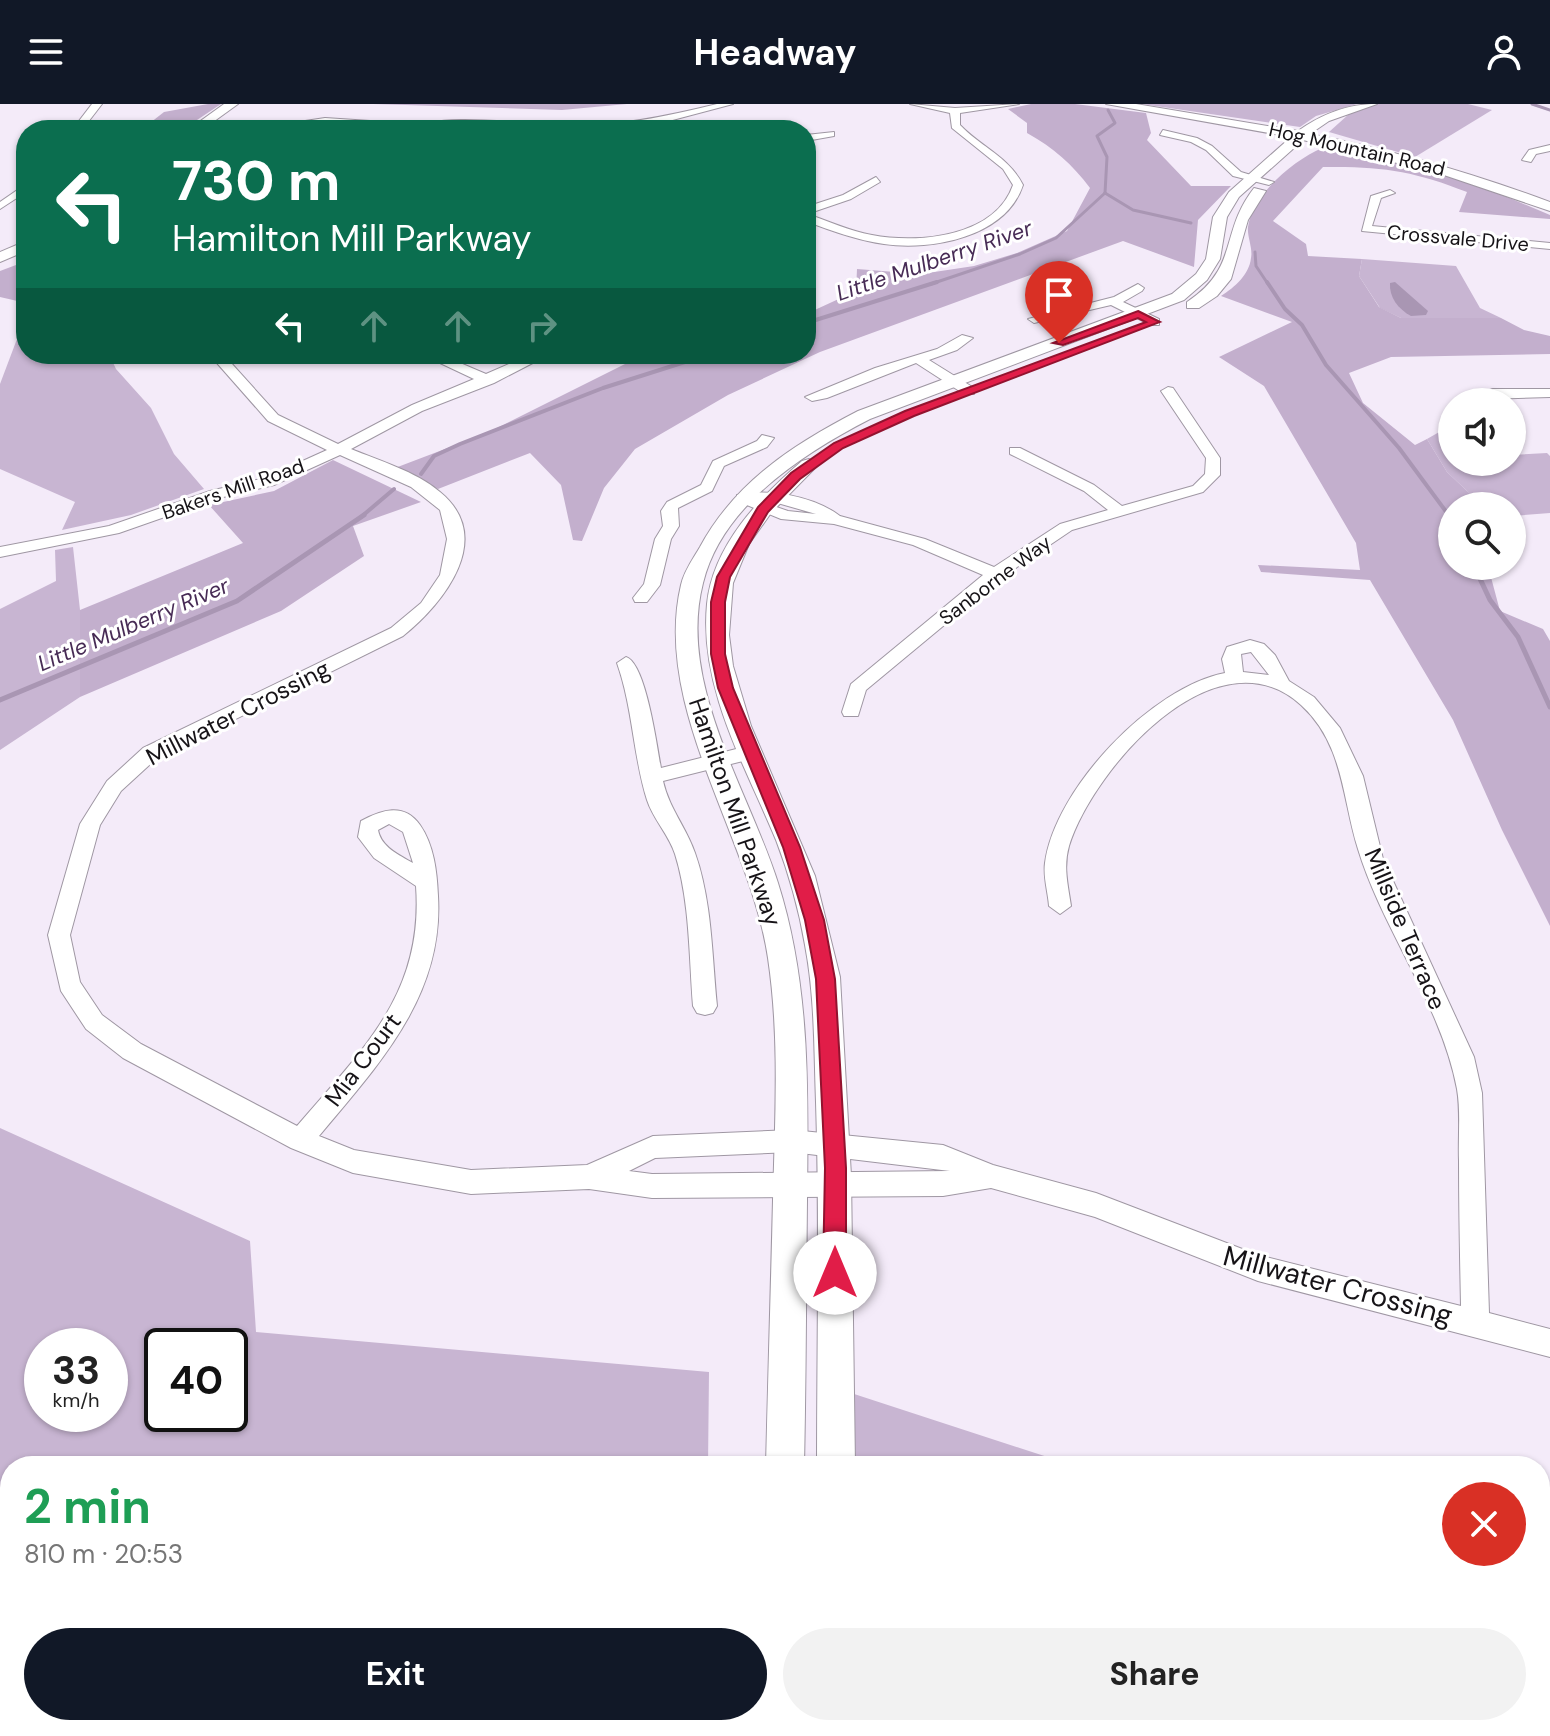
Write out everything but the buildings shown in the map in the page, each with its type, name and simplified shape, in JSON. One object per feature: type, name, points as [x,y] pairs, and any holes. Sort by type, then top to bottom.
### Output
[{"type":"street","points":[[85,120],[97,104]]},
{"type":"street","points":[[209,120],[232,104]]},
{"type":"street","points":[[667,120],[728,104]]},
{"type":"street","points":[[915,104],[955,111],[1014,104]]},
{"type":"street","name":"Hog Mountain Road","points":[[1112,104],[1311,135],[1460,173],[1550,207]]},
{"type":"street","name":"Hamilton Mill Parkway","points":[[785,1456],[792,1141],[789,1020],[776,923],[718,760],[696,708],[686,650],[691,585],[713,538],[739,497],[821,436],[864,415],[961,386],[1147,318],[1198,303],[1229,274],[1235,259],[1240,220],[1260,180],[1311,135],[1357,108],[1371,104]]},
{"type":"street","points":[[816,219],[857,237],[917,243],[951,236],[990,222],[1006,212],[1014,200],[1018,185],[1014,172],[962,136],[955,126],[955,111]]},
{"type":"street","points":[[1163,133],[1194,140],[1209,148],[1225,166],[1260,180]]},
{"type":"street","points":[[816,136],[831,134]]},
{"type":"street","points":[[1527,160],[1533,152],[1550,148]]},
{"type":"street","points":[[816,210],[876,180]]},
{"type":"street","name":"Crossvale Drive","points":[[1390,193],[1376,196],[1366,229],[1550,246]]},
{"type":"street","points":[[1034,319],[1112,302],[1138,288]]},
{"type":"street","points":[[1112,302],[1147,318]]},
{"type":"street","points":[[812,397],[851,387],[888,368],[920,360],[967,338]]},
{"type":"street","points":[[920,360],[961,386]]},
{"type":"street","name":"Millwater Crossing","points":[[225,364],[282,424],[335,451],[424,488],[447,508],[457,532],[454,562],[446,583],[423,612],[397,632],[150,753],[114,786],[90,824],[59,935],[69,984],[94,1022],[132,1051],[300,1140],[353,1161],[471,1182],[589,1177],[652,1186],[791,1182],[835,1185],[943,1184],[991,1176]]},
{"type":"street","points":[[451,364],[489,380]]},
{"type":"street","name":"Bakers Mill Road","points":[[0,552],[113,530],[215,494],[269,482],[417,408],[522,364]]},
{"type":"street","name":"Hamilton Mill Parkway","points":[[739,497],[814,461],[862,432],[961,386]]},
{"type":"street","name":"Sanborne Way","points":[[851,712],[857,688],[995,574],[1066,527],[1198,489],[1212,475],[1213,458],[1168,391]]},
{"type":"street","points":[[1526,392],[1550,393]]},
{"type":"street","points":[[739,497],[718,464],[762,444],[767,438]]},
{"type":"street","points":[[1015,451],[1089,488],[1117,510]]},
{"type":"street","points":[[641,598],[652,585],[663,539],[671,526],[669,511],[672,505],[739,497],[815,520],[834,519],[919,542],[995,574]]},
{"type":"street","name":"Hamilton Mill Parkway","points":[[739,497],[718,602],[718,654],[725,688],[791,847],[815,920],[825,979],[835,1185],[836,1456]]},
{"type":"street","points":[[1235,677],[1231,659],[1233,651],[1241,646],[1256,647],[1272,660],[1281,683]]},
{"type":"street","points":[[626,663],[637,694],[657,801],[684,850],[694,884],[705,1006]]},
{"type":"street","name":"Millside Terrace","points":[[1060,906],[1055,863],[1072,820],[1102,768],[1140,727],[1186,693],[1222,678],[1253,676],[1281,683],[1305,696],[1325,717],[1350,767],[1370,856],[1462,1057],[1470,1093],[1475,1322]]},
{"type":"street","points":[[651,777],[752,752]]},
{"type":"street","name":"Mia Court","points":[[300,1140],[384,1037],[409,997],[423,959],[428,923],[425,881]]},
{"type":"street","name":"Millwater Crossing","points":[[589,1177],[653,1147],[792,1141],[943,1156],[991,1176],[1096,1205],[1258,1268],[1550,1343]]},
{"type":"shaded area","points":[[221,104],[197,120],[154,120],[164,112]]},
{"type":"shaded area","points":[[373,104],[627,104],[562,110]]},
{"type":"shaded area","points":[[1031,104],[1075,104],[1146,113],[1151,133],[1147,140],[1191,186],[1231,186],[1198,220],[1194,267],[1123,241],[816,354],[816,309],[856,291],[857,269],[921,274],[974,266],[1017,253],[1067,231],[1090,188],[1062,157],[1027,133],[1027,123],[1008,109]]},
{"type":"shaded area","points":[[1142,104],[1357,104],[1316,116],[1300,127]]},
{"type":"shaded area","points":[[1378,104],[1468,104],[1492,110],[1415,157],[1329,132],[1349,114]]},
{"type":"shaded area","points":[[1322,148],[1352,150],[1410,162],[1467,181],[1550,215],[1550,219],[1459,212],[1467,192],[1448,185],[1397,171],[1323,167],[1273,221],[1306,244],[1308,256],[1362,259],[1359,276],[1379,307],[1401,318],[1501,318],[1524,330],[1550,336],[1550,354],[1391,357],[1349,373],[1363,403],[1415,445],[1427,439],[1438,457],[1438,476],[1451,476],[1468,492],[1438,492],[1438,580],[1492,580],[1500,611],[1543,629],[1550,641],[1550,926],[1502,830],[1453,720],[1370,580],[1261,572],[1258,565],[1360,570],[1356,543],[1264,386],[1219,357],[1292,322],[1221,296],[1240,280],[1250,264],[1248,227],[1258,202],[1276,180]]},
{"type":"shaded area","points":[[1362,259],[1456,266],[1480,308],[1501,318],[1401,318],[1380,308],[1359,276]]},
{"type":"shaded area","points":[[16,265],[16,301],[0,297],[0,271]]},
{"type":"shaded area","points":[[1395,282],[1428,311],[1426,315],[1411,316],[1398,306],[1390,288],[1390,283]]},
{"type":"shaded area","points":[[16,342],[16,364],[114,364],[151,408],[174,454],[204,489],[131,515],[62,530],[75,502],[0,469],[0,384]]},
{"type":"shaded area","points":[[625,364],[794,364],[728,395],[635,449],[604,488],[582,541],[573,540],[561,485],[530,453],[438,489],[395,468],[487,433]]},
{"type":"shaded area","points":[[1438,433],[1438,457],[1427,439]]},
{"type":"shaded area","points":[[1547,453],[1550,456],[1550,513],[1526,515],[1526,492],[1468,492],[1451,476],[1526,476],[1526,454]]},
{"type":"shaded area","points":[[333,460],[421,502],[353,526],[364,556],[281,611],[80,697],[80,610],[243,543],[209,505],[274,491]]},
{"type":"shaded area","points":[[73,547],[80,610],[80,697],[0,750],[0,609],[56,581],[55,550]]},
{"type":"shaded area","points":[[0,1128],[250,1241],[256,1332],[709,1372],[708,1456],[0,1456]]},
{"type":"shaded area","points":[[848,1392],[1044,1456],[852,1456]]},
{"type":"waterway","points":[[1532,104],[1550,110]]},
{"type":"waterway","name":"Little Mulberry River","points":[[1105,193],[1107,157],[1097,136],[1115,123],[1108,110]]},
{"type":"waterway","name":"Little Mulberry River","points":[[936,282],[1020,254],[1056,238],[1105,193]]},
{"type":"waterway","points":[[1105,193],[1133,210],[1191,223]]},
{"type":"waterway","points":[[1255,252],[1256,266],[1268,284]]},
{"type":"waterway","name":"Little Mulberry River","points":[[816,320],[936,282]]},
{"type":"waterway","name":"Little Mulberry River","points":[[931,284],[936,282]]},
{"type":"waterway","points":[[1267,282],[1285,309],[1302,325],[1326,365],[1399,448],[1438,501]]},
{"type":"waterway","name":"Little Mulberry River","points":[[421,474],[434,456],[460,444],[603,388],[679,364]]},
{"type":"waterway","name":"Little Mulberry River","points":[[361,517],[394,489]]},
{"type":"waterway","name":"Little Mulberry River","points":[[0,700],[237,601],[364,515]]},
{"type":"waterway","points":[[1481,580],[1490,600],[1518,637],[1550,707]]},
{"type":"route","points":[[835,1273],[835,1168],[825,979],[815,920],[791,847],[725,688],[718,654],[718,602],[723,577],[762,510],[814,461],[862,432],[1155,322],[1138,314],[1059,343]]}]
